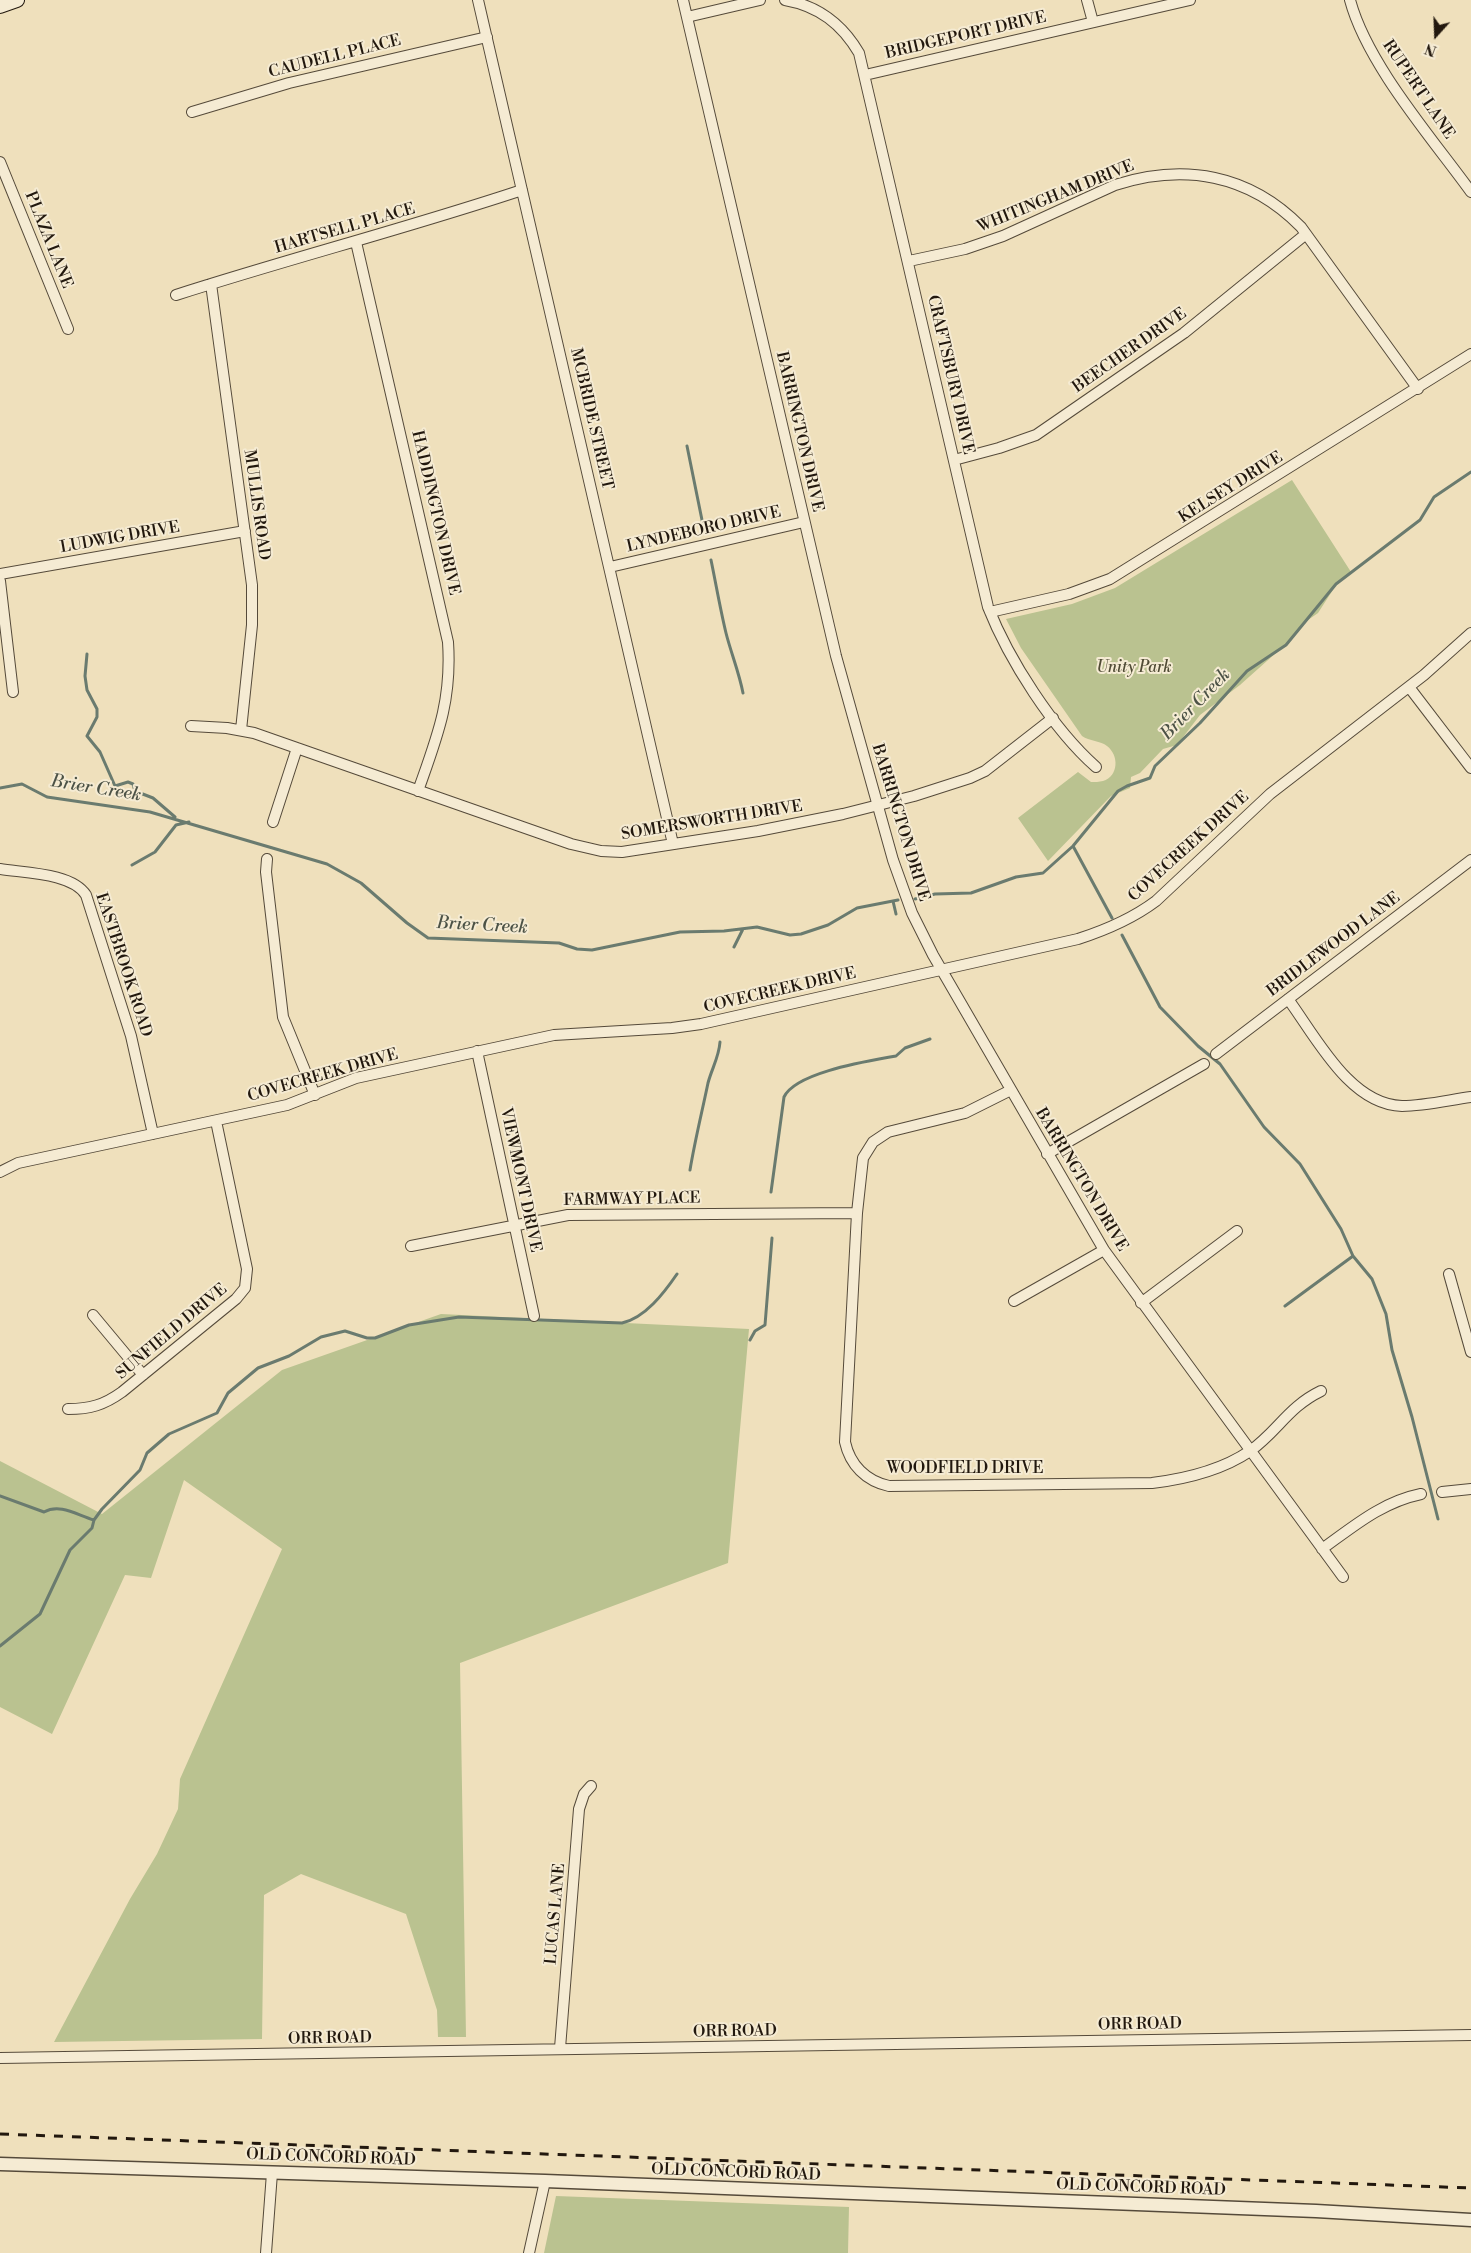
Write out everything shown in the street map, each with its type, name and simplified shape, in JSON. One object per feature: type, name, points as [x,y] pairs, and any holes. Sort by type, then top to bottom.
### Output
[{"type":"main road","points":[[0,6],[17,0]]},
{"type":"street","name":"MCBRIDE STREET","points":[[478,0],[673,844]]},
{"type":"street","name":"BARRINGTON DRIVE","points":[[683,0],[836,656],[877,805],[904,892],[920,930],[942,970],[1104,1250],[1140,1303],[1343,1577]]},
{"type":"street","points":[[687,17],[760,0]]},
{"type":"street","name":"CRAFTSBURY DRIVE","points":[[785,0],[820,12],[842,28],[859,53],[990,612],[1011,655],[1053,718],[1079,752],[1096,767]]},
{"type":"street","points":[[1087,0],[1093,22]]},
{"type":"street","name":"BRIDGEPORT DRIVE","points":[[865,75],[1190,0]]},
{"type":"street","name":"RUPERT LANE","points":[[1350,0],[1362,32],[1381,66],[1471,192]]},
{"type":"street","name":"CAUDELL PLACE","points":[[192,112],[289,83],[487,37]]},
{"type":"street","name":"PLAZA LANE","points":[[0,162],[68,329]]},
{"type":"street","name":"WHITINGHAM DRIVE","points":[[909,261],[965,249],[1003,236],[1115,186],[1162,174],[1205,175],[1250,189],[1279,207],[1306,234],[1418,389]]},
{"type":"street","name":"HARTSELL PLACE","points":[[176,295],[356,242],[522,190]]},
{"type":"street","name":"BEECHER DRIVE","points":[[954,460],[1036,435],[1184,333],[1306,234]]},
{"type":"street","name":"HADDINGTON DRIVE","points":[[356,242],[448,642],[450,668],[446,707],[418,791]]},
{"type":"street","name":"MULLIS ROAD","points":[[212,284],[245,531],[252,601],[241,730]]},
{"type":"street","name":"KELSEY DRIVE","points":[[990,612],[1069,594],[1110,579],[1418,389],[1471,354]]},
{"type":"street","name":"LYNDEBORO DRIVE","points":[[610,567],[804,522]]},
{"type":"street","name":"LUDWIG DRIVE","points":[[0,574],[245,531]]},
{"type":"street","points":[[0,581],[13,692]]},
{"type":"street","name":"COVECREEK DRIVE","points":[[0,1172],[18,1163],[287,1105],[356,1078],[476,1051],[554,1035],[672,1028],[701,1024],[1078,940],[1099,933],[1135,916],[1156,901],[1270,794],[1409,687],[1471,633]]},
{"type":"street","points":[[1409,687],[1471,768]]},
{"type":"street","name":"SOMERSWORTH DRIVE","points":[[190,726],[241,730],[298,748],[581,847],[622,852],[758,831],[877,805],[970,778],[985,771],[1053,718]]},
{"type":"street","points":[[273,822],[298,748]]},
{"type":"street","points":[[267,859],[267,882],[283,1018],[315,1095]]},
{"type":"street","name":"BRIDLEWOOD LANE","points":[[1216,1054],[1471,860]]},
{"type":"street","name":"EASTBROOK ROAD","points":[[0,869],[65,880],[77,885],[86,895],[131,1036],[153,1134]]},
{"type":"street","points":[[1288,999],[1335,1063],[1364,1094],[1377,1100],[1400,1106],[1471,1096]]},
{"type":"street","name":"VIEWMONT DRIVE","points":[[476,1051],[534,1316]]},
{"type":"street","points":[[1047,1154],[1204,1064]]},
{"type":"street","name":"WOODFIELD DRIVE","points":[[1011,1090],[965,1113],[888,1132],[877,1138],[869,1147],[860,1167],[845,1442],[855,1466],[875,1482],[889,1486],[1152,1483],[1194,1476],[1250,1451],[1298,1404],[1321,1391]]},
{"type":"street","name":"SUNFIELD DRIVE","points":[[68,1409],[92,1408],[103,1404],[122,1392],[236,1299],[245,1288],[247,1268],[216,1121]]},
{"type":"street","name":"FARMWAY PLACE","points":[[411,1246],[568,1215],[857,1213]]},
{"type":"street","points":[[1140,1303],[1237,1231]]},
{"type":"street","points":[[1014,1301],[1104,1250]]},
{"type":"street","points":[[1449,1274],[1471,1349]]},
{"type":"street","points":[[93,1315],[143,1375]]},
{"type":"street","points":[[1442,1492],[1471,1489]]},
{"type":"street","points":[[1322,1549],[1382,1506],[1398,1499],[1421,1494]]},
{"type":"street","name":"LUCAS LANE","points":[[560,2048],[580,1809],[584,1794],[591,1786]]},
{"type":"street","name":"ORR ROAD","points":[[0,2058],[1471,2035]]},
{"type":"street","name":"OLD CONCORD ROAD","points":[[0,2164],[545,2181],[1325,2211],[1471,2220]]},
{"type":"street","points":[[266,2253],[272,2173]]},
{"type":"street","points":[[529,2253],[545,2181]]},
{"type":"green space","name":"Unity Park","points":[[1292,480],[1351,572],[1338,582],[1318,613],[1308,620],[1286,644],[1240,685],[1200,715],[1177,745],[1163,749],[1140,773],[1131,777],[1130,788],[1111,796],[1048,861],[1018,818],[1078,772],[1091,782],[1102,781],[1112,775],[1116,765],[1114,755],[1107,746],[1082,736],[1021,648],[1006,619],[1072,604],[1115,588]]},
{"type":"green space","points":[[441,1314],[749,1329],[728,1563],[460,1663],[466,2037],[438,2037],[437,2010],[406,1914],[301,1874],[264,1895],[262,2039],[54,2042],[130,1899],[157,1854],[178,1809],[180,1779],[282,1549],[184,1480],[151,1578],[125,1575],[52,1734],[0,1707],[0,1461],[102,1514],[282,1370]]},
{"type":"green space","points":[[556,2196],[849,2207],[848,2253],[544,2253]]},
{"type":"waterway","points":[[687,446],[703,525]]},
{"type":"waterway","name":"Brier Creek","points":[[915,899],[935,894],[971,893],[1016,877],[1043,873],[1073,846],[1118,791],[1150,778],[1155,766],[1200,723],[1247,671],[1286,645],[1336,584],[1420,520],[1434,497],[1471,472]]},
{"type":"waterway","points":[[711,560],[726,633],[743,693]]},
{"type":"waterway","points":[[87,654],[85,676],[87,690],[97,709],[97,717],[87,736],[100,752],[115,786],[128,782],[133,784],[135,791],[153,798],[175,817]]},
{"type":"waterway","name":"Brier Creek","points":[[0,788],[22,784],[47,797],[150,812],[327,864],[361,883],[407,923],[428,938],[559,943],[577,949],[592,950],[680,932],[724,931],[757,927],[790,935],[801,934],[828,925],[857,908],[898,900]]},
{"type":"waterway","points":[[132,865],[155,852],[176,825],[189,822]]},
{"type":"waterway","points":[[1073,846],[1112,918]]},
{"type":"waterway","points":[[893,901],[896,914]]},
{"type":"waterway","points":[[734,947],[743,929]]},
{"type":"waterway","points":[[1122,935],[1160,1007],[1198,1046],[1220,1064],[1264,1127],[1300,1164],[1341,1229],[1353,1256],[1372,1279],[1386,1314],[1392,1350],[1412,1417],[1438,1519]]},
{"type":"waterway","points":[[771,1192],[784,1097],[791,1088],[818,1074],[834,1069],[896,1056],[905,1048],[930,1039]]},
{"type":"waterway","points":[[690,1170],[708,1083],[717,1058],[720,1042]]},
{"type":"waterway","points":[[750,1340],[755,1331],[765,1325],[772,1238]]},
{"type":"waterway","points":[[1285,1306],[1353,1256]]},
{"type":"waterway","points":[[0,1646],[40,1614],[70,1550],[92,1528],[94,1520],[102,1509],[140,1470],[147,1453],[169,1434],[217,1413],[228,1393],[258,1368],[289,1356],[321,1337],[345,1331],[367,1338],[375,1338],[409,1325],[459,1317],[622,1323],[638,1316],[653,1304],[677,1274]]},
{"type":"waterway","points":[[0,1496],[44,1512],[62,1509],[94,1520]]},
{"type":"railway","points":[[0,2134],[1471,2188]]}]
